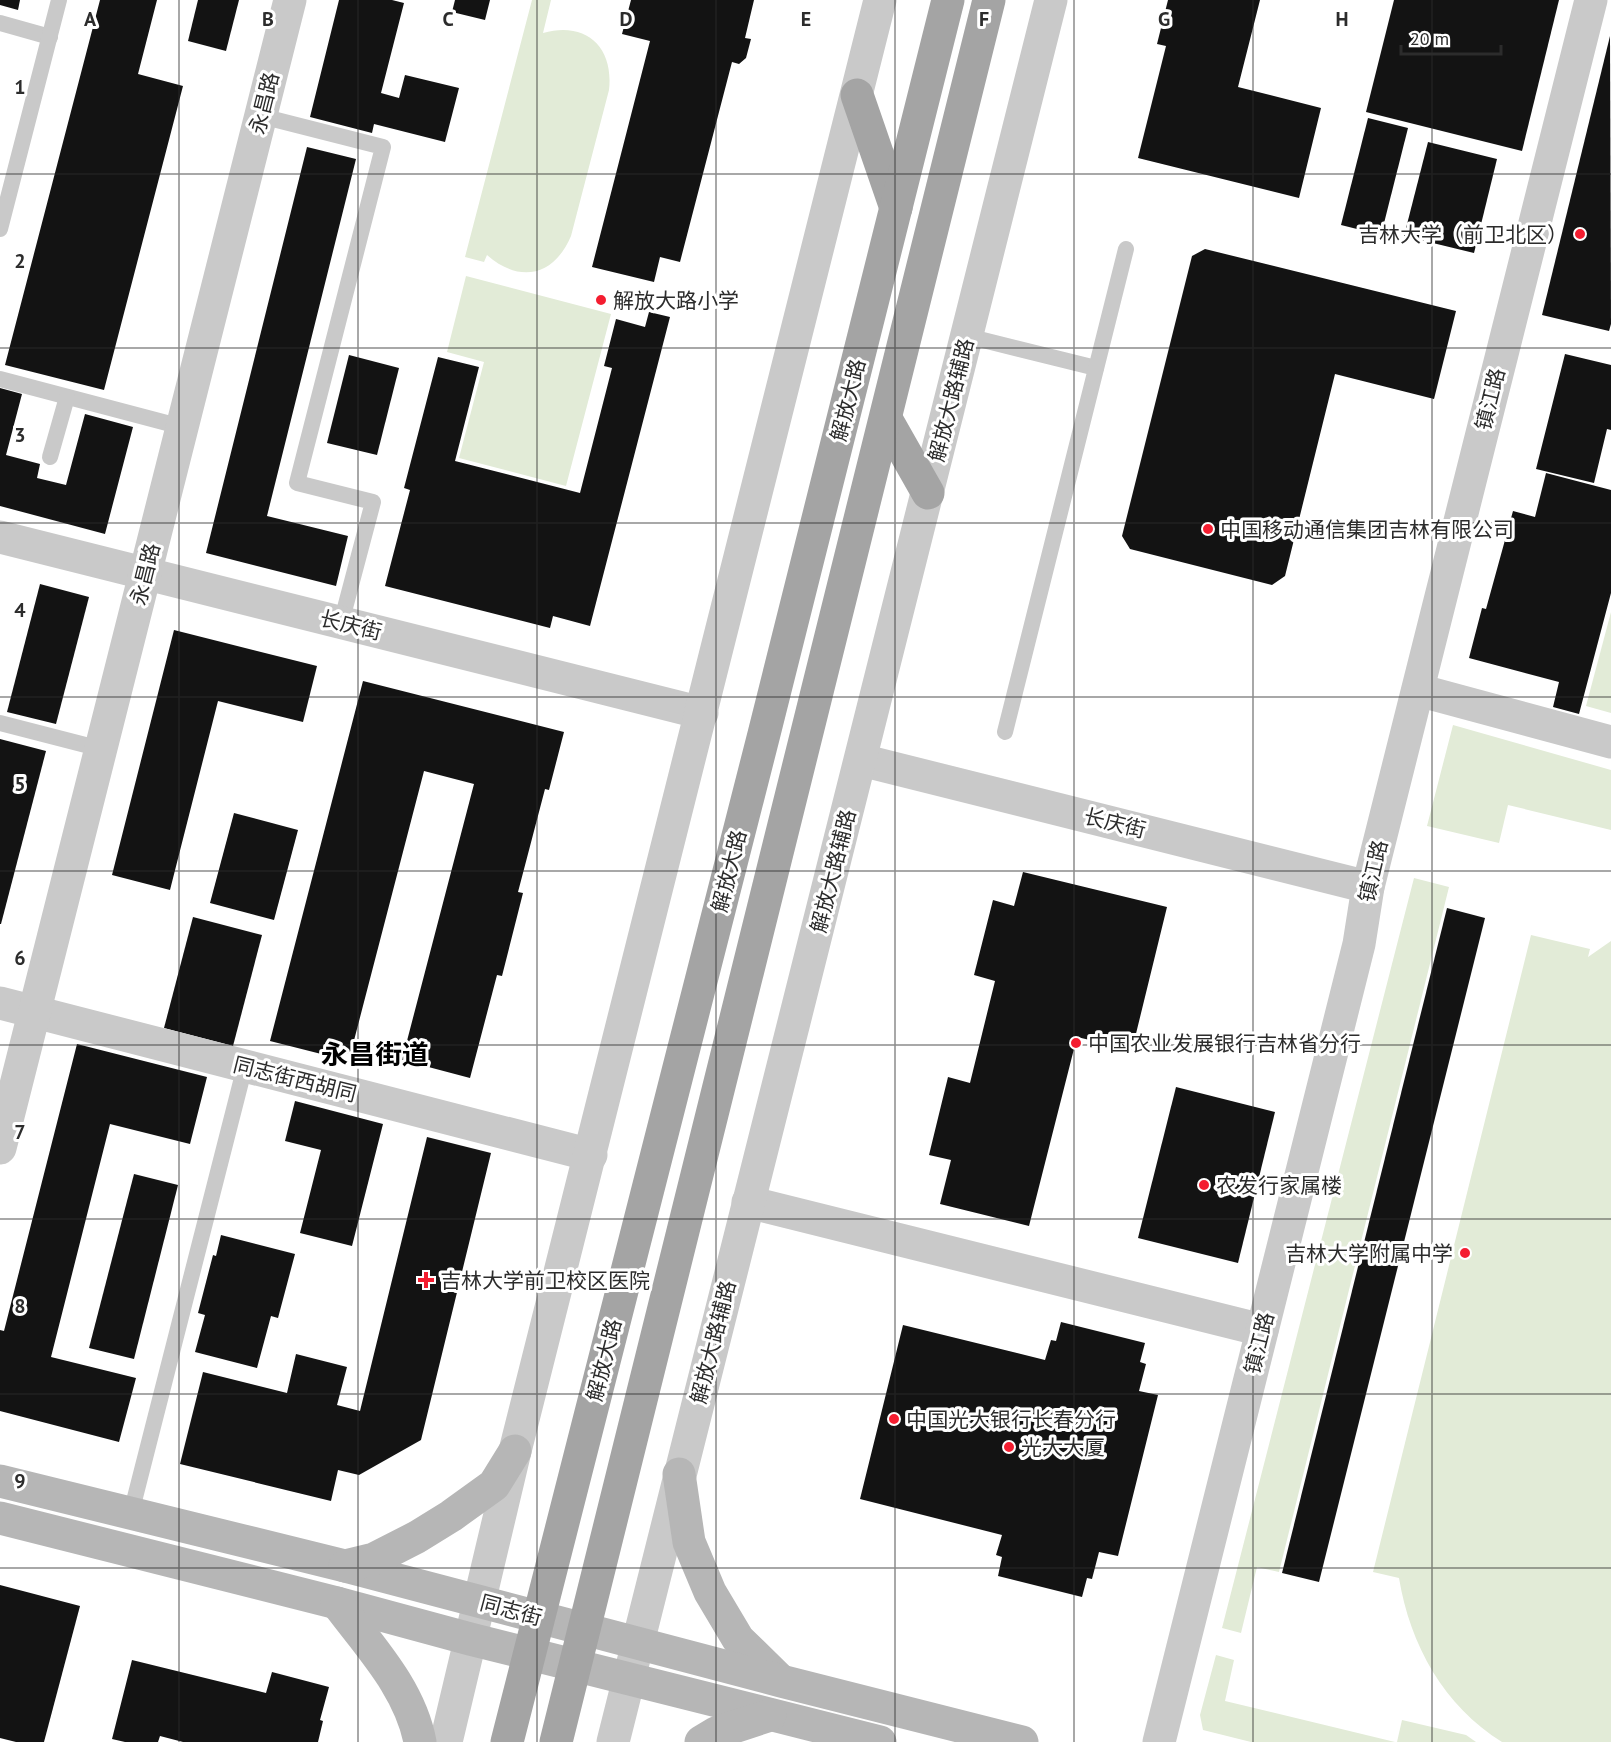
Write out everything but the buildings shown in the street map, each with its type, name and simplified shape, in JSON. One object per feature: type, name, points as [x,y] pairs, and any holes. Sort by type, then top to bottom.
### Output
[{"type":"main road","name":"解放大路","points":[[507,1742],[767,723],[948,0]]},
{"type":"main road","name":"解放大路","points":[[556,1742],[989,0]]},
{"type":"main road","points":[[856,95],[896,208]]},
{"type":"main road","points":[[886,419],[928,493]]},
{"type":"main road","points":[[345,1566],[374,1559],[451,1516],[494,1485],[515,1451]]},
{"type":"main road","points":[[679,1474],[689,1542],[710,1592],[738,1639],[781,1681]]},
{"type":"main road","name":"同志街","points":[[0,1482],[345,1566],[637,1644],[1022,1742]]},
{"type":"main road","name":"同志街","points":[[0,1518],[880,1742]]},
{"type":"main road","points":[[337,1603],[392,1676],[402,1693],[420,1742]]},
{"type":"main road","points":[[701,1742],[716,1733],[770,1715]]},
{"type":"street","name":"永昌路","points":[[0,1148],[290,0]]},
{"type":"street","points":[[446,1742],[515,1451],[880,0]]},
{"type":"street","name":"解放大路辅路","points":[[613,1742],[1051,0]]},
{"type":"street","name":"镇江路","points":[[1159,1742],[1356,956],[1368,886],[1591,0]]},
{"type":"street","name":"长庆街","points":[[0,537],[702,713]]},
{"type":"street","points":[[1418,690],[1611,742]]},
{"type":"street","name":"长庆街","points":[[861,760],[1368,886]]},
{"type":"street","name":"同志街西胡同","points":[[0,1003],[591,1155]]},
{"type":"street","points":[[748,1202],[1262,1330]]},
{"type":"lane","points":[[0,229],[59,0]]},
{"type":"lane","points":[[0,23],[50,37]]},
{"type":"lane","points":[[261,116],[383,147],[297,483],[372,502],[341,622]]},
{"type":"lane","points":[[1005,732],[1126,249]]},
{"type":"lane","points":[[967,336],[1096,368]]},
{"type":"lane","points":[[0,379],[182,427]]},
{"type":"lane","points":[[50,457],[66,397]]},
{"type":"lane","points":[[0,723],[101,749]]},
{"type":"lane","points":[[131,1513],[245,1066]]},
{"type":"green space","points":[[532,0],[551,0],[543,33],[558,30],[572,31],[594,40],[607,61],[609,90],[571,236],[564,249],[546,267],[524,272],[512,270],[487,255],[484,262],[465,257]]},
{"type":"green space","points":[[466,276],[611,314],[566,486],[459,458],[484,362],[447,352]]},
{"type":"green space","points":[[1611,612],[1611,713],[1586,706]]},
{"type":"green space","points":[[1453,725],[1611,770],[1611,830],[1508,805],[1499,843],[1427,826]]},
{"type":"green space","points":[[1414,878],[1449,887],[1279,1572],[1257,1567],[1241,1633],[1222,1628]]},
{"type":"green space","points":[[1531,935],[1590,949],[1588,957],[1611,941],[1611,1742],[1502,1742],[1481,1727],[1463,1711],[1433,1672],[1412,1627],[1399,1578],[1373,1572]]},
{"type":"green space","points":[[1216,1655],[1234,1660],[1225,1701],[1395,1742],[1251,1742],[1203,1730],[1200,1715]]},
{"type":"green space","points":[[1402,1720],[1466,1735],[1476,1742],[1397,1742]]},
{"type":"place","name":"吉林大学（前卫北区）","points":[[1580,234]]},
{"type":"place","name":"解放大路小学","points":[[601,300]]},
{"type":"place","name":"中国移动通信集团吉林有限公司","points":[[1208,529]]},
{"type":"place","name":"中国农业发展银行吉林省分行","points":[[1076,1043]]},
{"type":"place","name":"农发行家属楼","points":[[1204,1185]]},
{"type":"place","name":"吉林大学附属中学","points":[[1465,1253]]},
{"type":"place","name":"吉林大学前卫校区医院","points":[[426,1280]]},
{"type":"place","name":"中国光大银行长春分行","points":[[894,1419]]},
{"type":"place","name":"光大大厦","points":[[1009,1447]]},
{"type":"district","name":"永昌街道","points":[[375,1054]]}]
